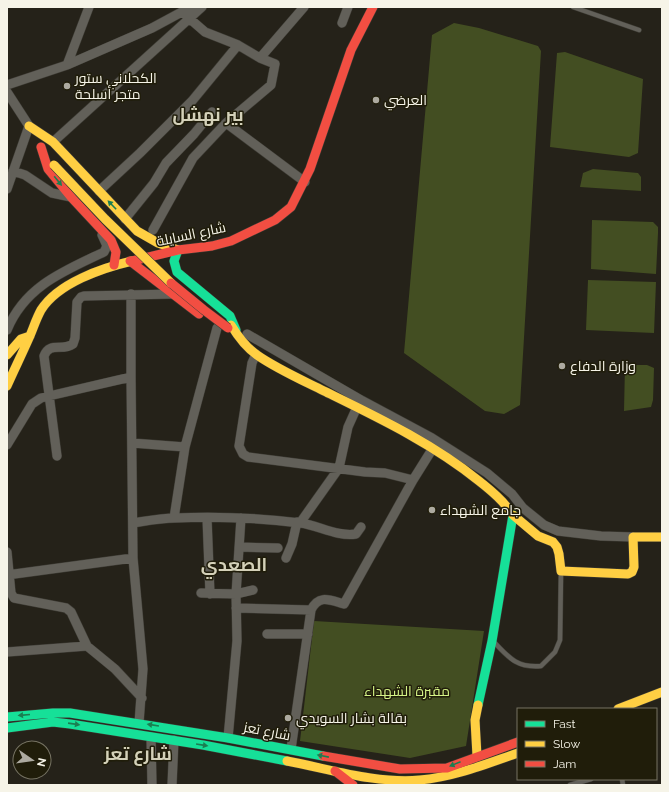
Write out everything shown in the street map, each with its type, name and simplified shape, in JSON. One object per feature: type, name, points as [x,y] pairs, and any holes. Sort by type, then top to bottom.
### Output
[{"type":"main road","name":"شارع السايلة","points":[[7,386],[30,336],[34,323],[42,309],[56,294],[74,282],[114,265],[178,250],[222,244],[275,220],[290,207],[305,182],[358,34],[373,7]]},
{"type":"main road","points":[[29,126],[53,142],[137,231],[158,243],[178,250],[174,259],[177,272],[230,316],[233,321],[236,334]]},
{"type":"main road","points":[[29,126],[41,147],[48,169],[71,197],[111,240],[116,252],[114,265]]},
{"type":"main road","points":[[29,126],[93,208],[184,294],[229,327],[256,354],[300,379],[357,407],[433,448],[470,474],[503,501],[513,515],[538,536],[553,542],[557,547],[559,554],[561,571],[628,574],[632,572],[634,567],[633,537],[662,537]]},
{"type":"main road","points":[[41,147],[56,162]]},
{"type":"main road","points":[[130,261],[218,328],[229,334],[236,334]]},
{"type":"main road","points":[[7,355],[21,339],[30,336]]},
{"type":"main road","points":[[477,756],[475,720],[492,641],[513,515]]},
{"type":"main road","points":[[621,708],[662,692]]},
{"type":"main road","name":"شارع تعز","points":[[7,728],[70,713],[228,738],[400,769],[447,768],[517,742]]},
{"type":"main road","name":"شارع تعز","points":[[7,717],[53,718],[70,724],[174,740],[334,770],[364,781],[419,780],[448,776],[517,753]]},
{"type":"main road","points":[[361,763],[364,781]]},
{"type":"main road","points":[[372,765],[375,781]]},
{"type":"main road","points":[[334,770],[353,785]]},
{"type":"street","points":[[66,65],[89,7]]},
{"type":"street","points":[[7,85],[66,65],[152,28],[191,7]]},
{"type":"street","points":[[53,142],[202,7]]},
{"type":"street","points":[[260,58],[304,7]]},
{"type":"street","points":[[342,23],[348,7]]},
{"type":"street","points":[[153,230],[193,158],[226,123],[271,85],[275,64],[260,58],[238,45],[205,32],[182,12]]},
{"type":"street","points":[[99,191],[140,153],[192,101],[238,45]]},
{"type":"street","points":[[7,92],[29,126],[7,189]]},
{"type":"street","points":[[125,219],[154,183],[166,163],[194,134],[212,112]]},
{"type":"street","points":[[226,123],[305,182]]},
{"type":"street","points":[[13,171],[25,175],[52,193],[71,197]]},
{"type":"street","points":[[7,330],[16,313],[36,290],[61,272],[106,250],[107,246],[102,234],[103,231]]},
{"type":"street","points":[[131,294],[130,377],[133,558],[143,669],[142,698],[138,723]]},
{"type":"street","points":[[56,456],[44,356],[51,348],[67,347],[73,344],[75,338],[77,302],[79,299],[84,296],[173,294]]},
{"type":"street","points":[[174,518],[185,447],[218,328]]},
{"type":"street","points":[[247,334],[444,446],[487,474],[512,494],[523,508],[544,525],[558,532],[633,537]]},
{"type":"street","points":[[256,354],[252,363],[239,446],[243,454],[248,457],[365,472],[385,473],[413,480]]},
{"type":"street","points":[[7,445],[32,404],[41,398],[130,377]]},
{"type":"street","points":[[286,558],[299,522],[339,468],[348,427],[357,407]]},
{"type":"street","points":[[132,443],[185,447]]},
{"type":"street","points":[[291,749],[308,634],[312,610],[315,602],[321,599],[344,604],[413,480],[433,448]]},
{"type":"street","points":[[133,523],[174,518],[241,518],[299,522],[348,535],[356,534],[361,527]]},
{"type":"street","points":[[207,518],[206,593],[236,594],[253,590]]},
{"type":"street","points":[[228,738],[237,641],[236,594],[241,518]]},
{"type":"street","points":[[239,547],[278,548]]},
{"type":"street","points":[[7,552],[8,575],[11,593],[14,598],[66,608],[71,612],[87,646],[115,669],[142,698]]},
{"type":"street","points":[[8,575],[133,558]]},
{"type":"street","points":[[236,608],[312,610]]},
{"type":"street","points":[[268,634],[308,634]]},
{"type":"street","points":[[7,652],[87,646]]},
{"type":"street","points":[[151,736],[152,785]]},
{"type":"street","points":[[172,785],[174,740]]},
{"type":"lane","points":[[573,7],[639,30]]},
{"type":"lane","points":[[590,12],[592,7]]},
{"type":"lane","points":[[492,641],[511,660],[531,667],[541,666],[555,652],[560,640],[562,602],[561,571]]},
{"type":"lane","points":[[570,785],[588,780]]},
{"type":"green space","points":[[454,23],[479,28],[538,46],[541,51],[520,405],[504,414],[485,411],[404,353],[432,35]]},
{"type":"green space","points":[[565,52],[643,79],[638,153],[629,157],[550,147],[557,53]]},
{"type":"green space","points":[[593,169],[638,173],[641,177],[641,191],[580,187],[583,173]]},
{"type":"green space","points":[[592,220],[653,222],[658,227],[656,274],[591,269]]},
{"type":"green space","points":[[588,280],[656,282],[654,333],[586,330]]},
{"type":"green space","points":[[625,365],[647,365],[654,368],[653,400],[651,407],[624,411]]},
{"type":"green space","name":"مقبرة الشهداء","points":[[314,621],[484,631],[466,746],[410,758],[300,741]]},
{"type":"traffic: fast","points":[[178,250],[174,261],[177,272],[230,316],[236,330]]},
{"type":"traffic: fast","points":[[478,705],[492,641],[513,515],[509,510]]},
{"type":"traffic: fast","points":[[7,717],[70,713],[228,738],[323,756]]},
{"type":"traffic: fast","points":[[7,728],[53,722],[70,724],[203,745],[287,761]]},
{"type":"traffic: slow","points":[[29,126],[53,142],[137,231],[158,243],[178,250]]},
{"type":"traffic: slow","points":[[54,165],[105,219],[171,283]]},
{"type":"traffic: slow","points":[[7,386],[39,313],[49,300],[69,284],[95,272],[132,261]]},
{"type":"traffic: slow","points":[[231,325],[242,341],[257,355],[281,370],[384,421],[423,443],[461,467],[479,481],[499,498],[509,510]]},
{"type":"traffic: slow","points":[[7,355],[21,339],[30,336]]},
{"type":"traffic: slow","points":[[513,515],[538,536],[553,542],[557,547],[559,554],[561,571],[628,574],[632,572],[634,567],[633,537],[662,537]]},
{"type":"traffic: slow","points":[[621,708],[662,692]]},
{"type":"traffic: slow","points":[[477,756],[475,720],[478,705]]},
{"type":"traffic: slow","points":[[287,761],[370,778],[403,781],[433,778],[470,770],[517,753]]},
{"type":"traffic: jam","points":[[132,261],[178,250],[212,246],[231,241],[275,220],[291,207],[310,169],[351,50],[373,7]]},
{"type":"traffic: jam","points":[[41,147],[48,169],[71,197],[111,240],[116,252],[114,265]]},
{"type":"traffic: jam","points":[[130,261],[199,314]]},
{"type":"traffic: jam","points":[[171,283],[228,328]]},
{"type":"traffic: jam","points":[[323,756],[400,769],[447,768],[517,742]]},
{"type":"traffic: jam","points":[[335,771],[353,785]]},
{"type":"place","name":"الكحلاني ستور متجر أسلحة","points":[[67,86]]},
{"type":"place","name":"العرضي","points":[[376,100]]},
{"type":"place","name":"وزارة الدفاع","points":[[562,366]]},
{"type":"place","name":"جامع الشهداء","points":[[432,510]]},
{"type":"place","name":"بقالة بشار السويدي","points":[[288,718]]},
{"type":"district","name":"بير نهشل","points":[[208,114]]},
{"type":"district","name":"الصعدي","points":[[234,564]]},
{"type":"district","name":"شارع تعز","points":[[138,753]]}]
